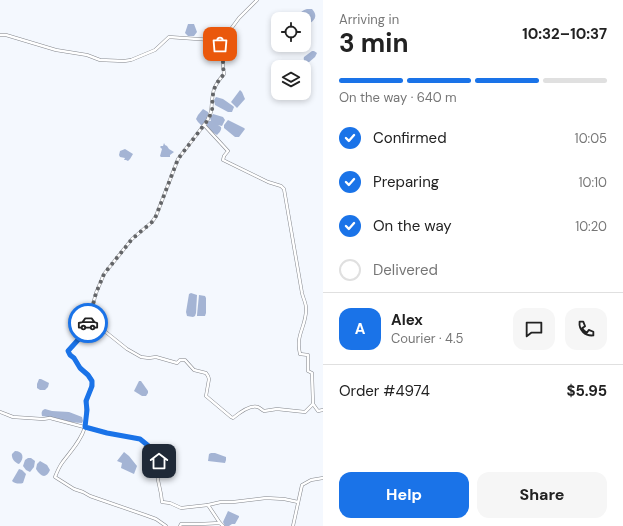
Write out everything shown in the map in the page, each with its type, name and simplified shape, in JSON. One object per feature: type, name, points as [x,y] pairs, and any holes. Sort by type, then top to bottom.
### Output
[{"type":"street","points":[[166,526],[156,519],[74,489],[55,477],[61,464],[78,443],[85,427],[87,410],[86,401],[92,386],[92,381],[88,375],[80,368],[68,351],[86,331],[96,293],[104,274],[132,239],[152,222],[156,216],[178,159],[207,121],[212,112],[214,87],[224,74],[220,44],[240,18],[257,0]]},
{"type":"street","points":[[0,35],[6,35],[56,50],[87,55],[100,60],[124,61],[131,60],[155,50],[169,37],[212,40],[219,42],[222,41]]},
{"type":"street","points":[[204,125],[228,151],[223,158],[224,160],[268,182],[281,186],[284,189],[299,282],[306,307],[304,324],[300,334],[298,347],[300,354],[308,355],[308,371],[312,373],[313,404],[318,411],[323,410]]},
{"type":"street","points":[[88,323],[92,328],[97,325],[127,349],[141,357],[149,358],[156,356],[177,363],[180,360],[185,360],[194,370],[206,373],[209,379],[206,396],[233,418],[246,409],[256,406],[260,407],[264,411],[277,409],[305,412],[313,404]]},
{"type":"street","points":[[0,412],[13,417],[50,418],[107,433],[140,439],[156,452],[159,461],[158,480],[162,502],[170,503],[181,508],[221,502],[266,498],[284,499],[298,502]]},
{"type":"street","points":[[294,526],[302,485],[311,480],[323,478]]},
{"type":"street","points":[[208,505],[223,526]]},
{"type":"street","points":[[180,526],[181,524],[220,523]]},
{"type":"water","points":[[312,9],[314,12],[315,19],[311,22],[311,12],[301,12]]},
{"type":"water","points":[[188,24],[194,24],[197,32],[194,36],[188,36],[185,33]]},
{"type":"water","points":[[314,51],[317,53],[315,57],[311,60],[304,60],[304,57]]},
{"type":"water","points":[[240,90],[245,99],[237,108],[231,102]]},
{"type":"water","points":[[216,97],[223,99],[233,106],[232,112],[228,112],[215,105],[214,100]]},
{"type":"water","points":[[203,109],[208,112],[208,116],[203,125],[201,125],[196,119]]},
{"type":"water","points":[[213,114],[223,117],[225,120],[222,126],[218,125],[221,128],[217,135],[207,126],[207,123],[211,121],[210,118]]},
{"type":"water","points":[[228,120],[245,129],[239,137],[235,137],[224,128],[224,125]]},
{"type":"water","points":[[164,143],[174,152],[170,155],[170,157],[160,156],[162,149],[160,147],[163,146]]},
{"type":"water","points":[[125,149],[133,154],[128,161],[124,160],[125,158],[120,157],[119,155],[120,151]]},
{"type":"water","points":[[191,293],[197,295],[196,313],[193,317],[187,316],[186,312],[189,294]]},
{"type":"water","points":[[199,295],[205,296],[206,298],[205,316],[197,316]]},
{"type":"water","points":[[39,379],[49,383],[45,390],[40,390],[37,388]]},
{"type":"water","points":[[139,381],[141,381],[148,391],[146,396],[142,396],[134,391]]},
{"type":"water","points":[[45,409],[69,412],[82,417],[83,421],[82,423],[42,416],[42,411]]},
{"type":"water","points":[[15,451],[20,452],[22,455],[21,462],[19,464],[12,457],[12,454]]},
{"type":"water","points":[[124,452],[137,466],[134,474],[121,468],[122,463],[117,461]]},
{"type":"water","points":[[211,453],[226,457],[225,463],[208,461],[209,454]]},
{"type":"water","points":[[28,458],[35,461],[34,467],[30,472],[23,466],[25,460]]},
{"type":"water","points":[[40,461],[47,465],[50,470],[45,476],[40,474],[36,469],[37,464]]},
{"type":"water","points":[[19,469],[26,474],[23,483],[20,484],[12,481]]},
{"type":"water","points":[[228,511],[239,517],[235,524],[225,526],[223,522]]},
{"type":"way so far","points":[[88,323],[96,293],[104,274],[132,239],[152,222],[156,216],[178,159],[207,121],[212,112],[213,90],[224,74],[220,44]]},
{"type":"route","points":[[88,323],[86,331],[68,351],[78,363],[80,368],[92,381],[92,386],[86,401],[87,410],[85,427],[140,439],[156,452],[159,461]]}]
